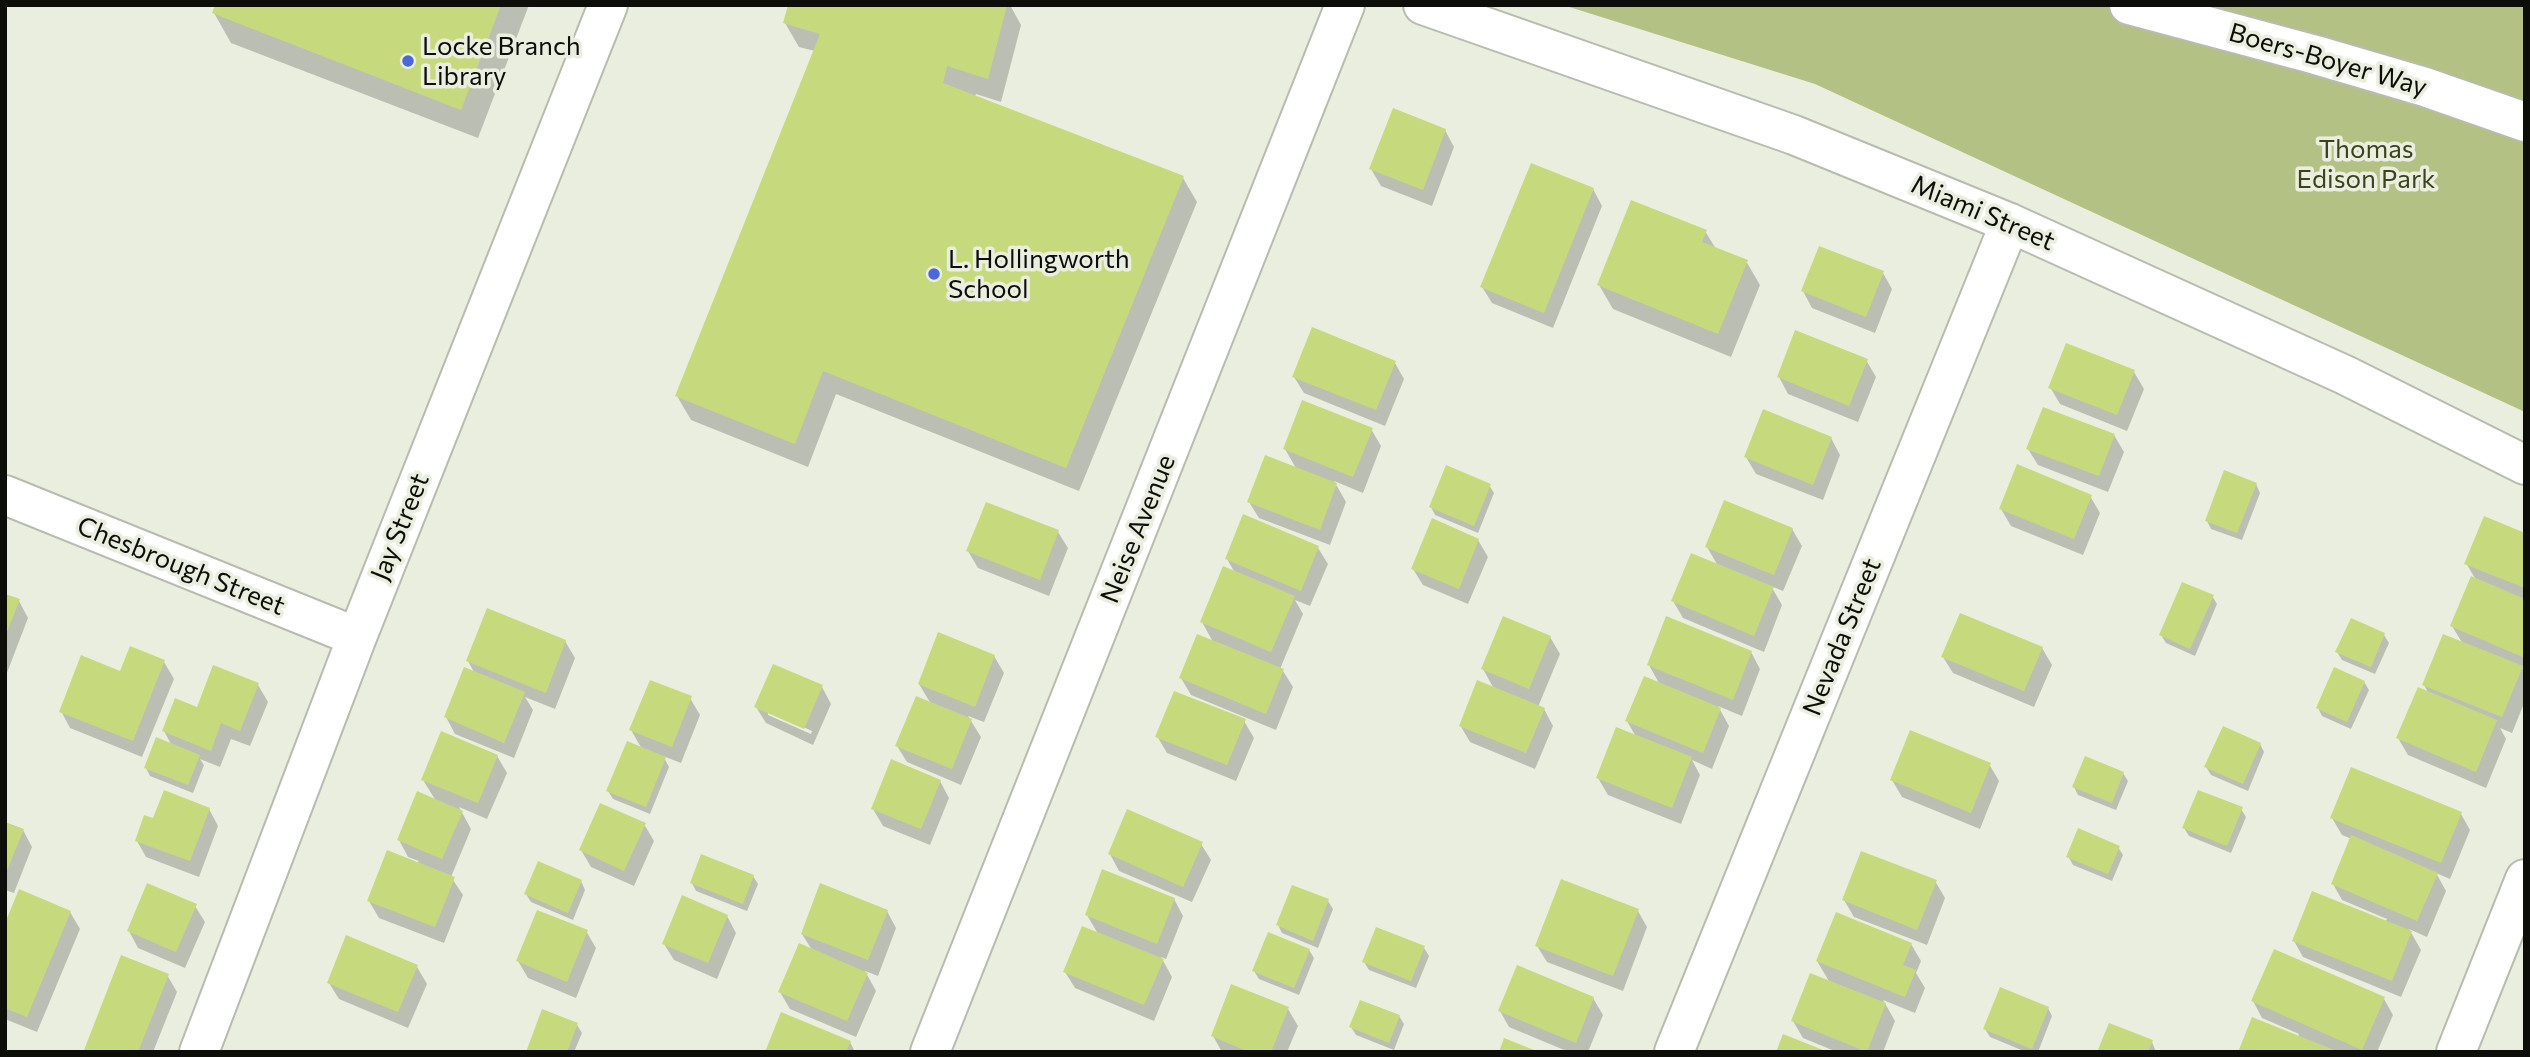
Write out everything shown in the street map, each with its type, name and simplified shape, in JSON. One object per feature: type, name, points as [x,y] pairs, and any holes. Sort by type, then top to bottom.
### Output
[{"type":"street","name":"Jay Street","points":[[199,1052],[357,637],[608,5]]},
{"type":"street","name":"Neise Avenue","points":[[930,1052],[1345,5]]},
{"type":"street","name":"Miami Street","points":[[1423,5],[1794,135],[2010,223],[2345,375],[2525,464]]},
{"type":"street","name":"Boers-Boyer Way","points":[[2129,5],[2425,87],[2525,122]]},
{"type":"street","name":"Nevada Street","points":[[1674,1052],[2010,223]]},
{"type":"street","name":"Chesbrough Street","points":[[5,495],[357,637]]},
{"type":"street","points":[[2456,1052],[2525,879]]},
{"type":"green space","name":"Thomas Edison Park","points":[[1563,5],[2525,5],[2525,412],[1815,84]]},
{"type":"building","name":"Locke Branch Library","points":[[215,5],[501,5],[461,110],[212,13]]},
{"type":"building","name":"L. Hollingworth School","points":[[788,5],[1007,5],[988,79],[947,66],[943,83],[1184,176],[1066,468],[823,371],[795,444],[675,396],[820,34],[783,23]]},
{"type":"building","points":[[1393,108],[1446,129],[1423,190],[1369,169]]},
{"type":"building","points":[[1531,163],[1594,188],[1544,313],[1480,287]]},
{"type":"building","points":[[1631,200],[1707,230],[1702,242],[1748,260],[1718,334],[1597,285]]},
{"type":"building","points":[[1819,246],[1884,271],[1866,317],[1801,291]]},
{"type":"building","points":[[1312,327],[1396,361],[1376,410],[1292,377]]},
{"type":"building","points":[[1795,330],[1868,359],[1849,406],[1777,377]]},
{"type":"building","points":[[2066,343],[2135,370],[2117,415],[2048,388]]},
{"type":"building","points":[[1302,400],[1373,428],[1353,477],[1283,449]]},
{"type":"building","points":[[2043,407],[2115,434],[2099,476],[2026,449]]},
{"type":"building","points":[[1763,409],[1832,437],[1813,485],[1744,457]]},
{"type":"building","points":[[1265,455],[1337,483],[1320,530],[1247,502]]},
{"type":"building","points":[[2017,464],[2092,495],[2074,539],[1999,509]]},
{"type":"building","points":[[1446,465],[1491,484],[1474,526],[1429,507]]},
{"type":"building","points":[[2224,470],[2257,483],[2237,533],[2205,521]]},
{"type":"building","points":[[1724,500],[1793,528],[1774,575],[1705,547]]},
{"type":"building","points":[[986,502],[1059,530],[1040,580],[966,551]]},
{"type":"building","points":[[1243,514],[1319,546],[1301,591],[1225,559]]},
{"type":"building","points":[[2484,516],[2525,533],[2525,588],[2464,564]]},
{"type":"building","points":[[1432,518],[1479,539],[1459,589],[1411,569]]},
{"type":"building","points":[[1691,553],[1774,587],[1754,636],[1671,601]]},
{"type":"building","points":[[1223,566],[1295,596],[1271,652],[1200,622]]},
{"type":"building","points":[[2471,576],[2525,599],[2525,658],[2450,626]]},
{"type":"building","points":[[2182,582],[2214,595],[2190,649],[2159,635]]},
{"type":"building","points":[[5,594],[20,599],[5,637]]},
{"type":"building","points":[[487,608],[566,640],[546,693],[466,661]]},
{"type":"building","points":[[1960,613],[2043,647],[2024,691],[1941,657]]},
{"type":"building","points":[[1503,616],[1551,636],[1529,689],[1481,669]]},
{"type":"building","points":[[1666,616],[1752,651],[1733,700],[1647,665]]},
{"type":"building","points":[[2351,618],[2385,633],[2371,667],[2335,652]]},
{"type":"building","points":[[938,632],[995,655],[975,707],[918,684]]},
{"type":"building","points":[[1197,634],[1284,669],[1266,714],[1179,678]]},
{"type":"building","points":[[2443,634],[2523,666],[2502,717],[2422,685]]},
{"type":"building","points":[[130,646],[165,660],[133,741],[59,712],[81,655],[120,671]]},
{"type":"building","points":[[773,664],[823,685],[804,729],[754,707]]},
{"type":"building","points":[[213,665],[259,683],[240,731],[221,723],[211,751],[162,731],[175,698],[197,707]]},
{"type":"building","points":[[464,667],[525,692],[504,743],[444,717]]},
{"type":"building","points":[[2334,667],[2365,681],[2347,722],[2316,708]]},
{"type":"building","points":[[1644,676],[1721,708],[1703,753],[1625,721]]},
{"type":"building","points":[[650,680],[692,696],[672,747],[629,730]]},
{"type":"building","points":[[1477,680],[1545,708],[1526,753],[1459,726]]},
{"type":"building","points":[[2418,687],[2497,720],[2476,772],[2396,738]]},
{"type":"building","points":[[1174,691],[1246,719],[1227,765],[1155,737]]},
{"type":"building","points":[[916,696],[972,719],[952,769],[895,746]]},
{"type":"building","points":[[2223,726],[2261,743],[2243,784],[2204,767]]},
{"type":"building","points":[[1616,727],[1692,757],[1672,808],[1596,778]]},
{"type":"building","points":[[1910,730],[1991,763],[1971,813],[1890,780]]},
{"type":"building","points":[[441,731],[498,755],[478,803],[421,780]]},
{"type":"building","points":[[156,737],[200,755],[188,785],[144,768]]},
{"type":"building","points":[[627,741],[666,757],[646,807],[606,791]]},
{"type":"building","points":[[2085,756],[2124,772],[2112,803],[2072,787]]},
{"type":"building","points":[[891,759],[941,780],[921,829],[871,809]]},
{"type":"building","points":[[2351,767],[2462,812],[2441,863],[2330,818]]},
{"type":"building","points":[[164,790],[210,808],[190,861],[135,841],[144,815],[153,818]]},
{"type":"building","points":[[2198,790],[2243,807],[2227,846],[2182,828]]},
{"type":"building","points":[[417,791],[463,811],[442,859],[397,840]]},
{"type":"building","points":[[600,803],[646,823],[624,871],[579,850]]},
{"type":"building","points":[[1127,809],[1203,842],[1183,887],[1108,854]]},
{"type":"building","points":[[5,822],[24,829],[5,875]]},
{"type":"building","points":[[2078,828],[2120,846],[2108,874],[2066,857]]},
{"type":"building","points":[[2351,835],[2438,873],[2417,921],[2331,884]]},
{"type":"building","points":[[387,850],[455,877],[435,927],[367,901]]},
{"type":"building","points":[[1861,851],[1937,880],[1917,930],[1842,900]]},
{"type":"building","points":[[701,854],[754,875],[743,904],[690,883]]},
{"type":"building","points":[[538,861],[582,880],[568,913],[524,894]]},
{"type":"building","points":[[1102,869],[1175,898],[1157,944],[1085,915]]},
{"type":"building","points":[[1561,879],[1639,909],[1613,976],[1535,946]]},
{"type":"building","points":[[147,883],[197,904],[176,952],[127,931]]},
{"type":"building","points":[[820,883],[888,910],[868,960],[801,934]]},
{"type":"building","points":[[1292,885],[1329,899],[1313,941],[1276,925]]},
{"type":"building","points":[[19,889],[71,911],[27,1017],[5,1008],[5,923]]},
{"type":"building","points":[[2312,891],[2412,931],[2392,981],[2292,941]]},
{"type":"building","points":[[682,895],[728,915],[708,963],[662,944]]},
{"type":"building","points":[[537,910],[588,930],[567,982],[516,961]]},
{"type":"building","points":[[1836,912],[1912,943],[1903,965],[1916,970],[1905,997],[1816,961]]},
{"type":"building","points":[[1082,926],[1164,959],[1144,1005],[1063,972]]},
{"type":"building","points":[[1376,927],[1425,946],[1411,981],[1362,962]]},
{"type":"building","points":[[1268,932],[1310,949],[1294,988],[1252,971]]},
{"type":"building","points":[[346,935],[418,965],[398,1012],[327,983]]},
{"type":"building","points":[[799,943],[868,973],[847,1021],[778,992]]},
{"type":"building","points":[[2274,949],[2385,997],[2362,1050],[2251,1001]]},
{"type":"building","points":[[121,955],[169,974],[138,1052],[88,1052],[84,1050]]},
{"type":"building","points":[[1517,965],[1594,997],[1576,1043],[1498,1011]]},
{"type":"building","points":[[1810,973],[1886,1003],[1867,1052],[1791,1021]]},
{"type":"building","points":[[1231,984],[1289,1007],[1271,1052],[1249,1052],[1211,1036]]},
{"type":"building","points":[[2000,987],[2049,1007],[2032,1049],[1983,1029]]},
{"type":"building","points":[[1360,1000],[1400,1015],[1389,1043],[1349,1027]]},
{"type":"building","points":[[542,1009],[578,1023],[567,1052],[526,1052]]},
{"type":"building","points":[[781,1012],[851,1041],[846,1052],[765,1052]]},
{"type":"building","points":[[2252,1017],[2339,1052],[2238,1052]]},
{"type":"building","points":[[2109,1023],[2153,1040],[2148,1052],[2097,1052]]},
{"type":"building","points":[[1783,1034],[1828,1052],[1776,1052]]},
{"type":"building","points":[[1504,1038],[1539,1052],[1499,1052]]},
{"type":"place","name":"Locke Branch Library","points":[[408,61]]},
{"type":"place","name":"L. Hollingworth School","points":[[934,274]]}]
